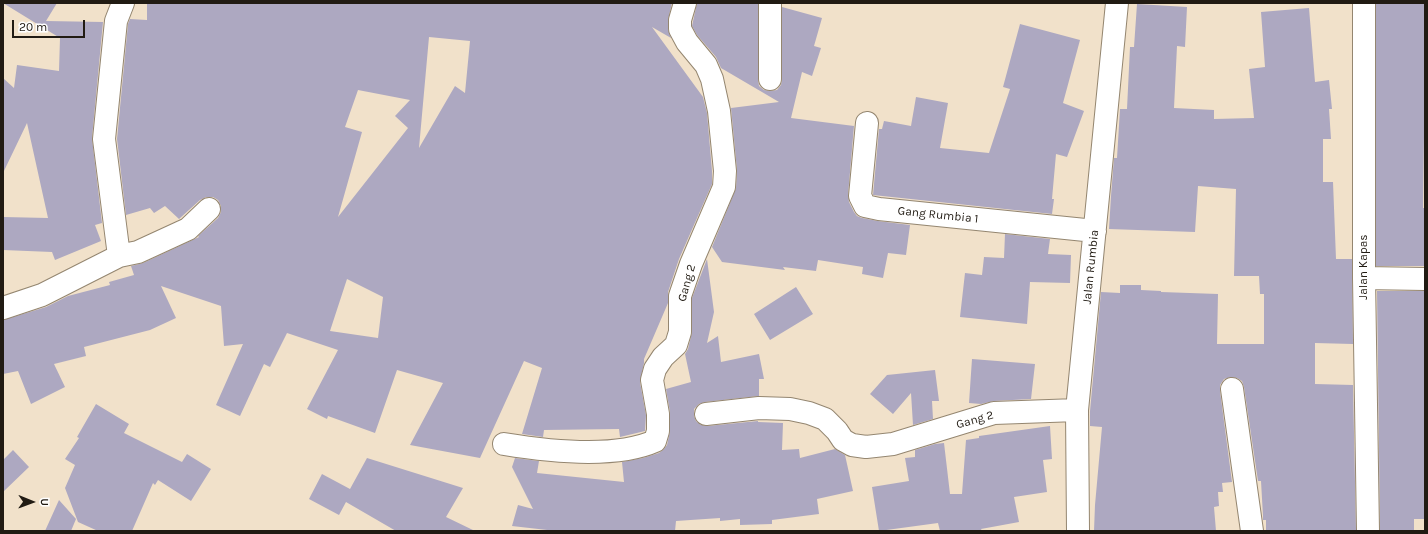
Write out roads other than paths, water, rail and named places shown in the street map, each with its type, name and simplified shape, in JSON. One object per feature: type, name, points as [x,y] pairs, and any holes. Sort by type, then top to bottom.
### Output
[{"type":"street","points":[[119,256],[104,139],[116,21],[123,3]]},
{"type":"street","name":"Gang 2","points":[[504,444],[535,449],[564,451],[612,451],[636,448],[655,442],[658,431],[658,414],[652,380],[654,370],[663,357],[676,345],[680,332],[680,296],[690,264],[724,187],[725,171],[719,111],[712,79],[706,65],[687,42],[680,29],[680,20],[685,3]]},
{"type":"street","points":[[770,3],[770,79]]},
{"type":"street","name":"Jalan Rumbia","points":[[1078,531],[1077,410],[1116,3]]},
{"type":"street","name":"Jalan Kapas","points":[[1364,3],[1364,278],[1368,531]]},
{"type":"street","name":"Gang Rumbia 1","points":[[867,123],[860,196],[865,206],[879,209],[1094,231]]},
{"type":"street","points":[[3,308],[42,295],[119,256],[138,252],[188,229],[209,209]]},
{"type":"street","points":[[1364,278],[1425,279]]},
{"type":"street","points":[[1232,389],[1252,531]]},
{"type":"street","name":"Gang 2","points":[[706,414],[759,408],[790,409],[809,413],[825,419],[837,431],[843,440],[852,445],[866,447],[893,444],[994,413],[1077,410]]}]
